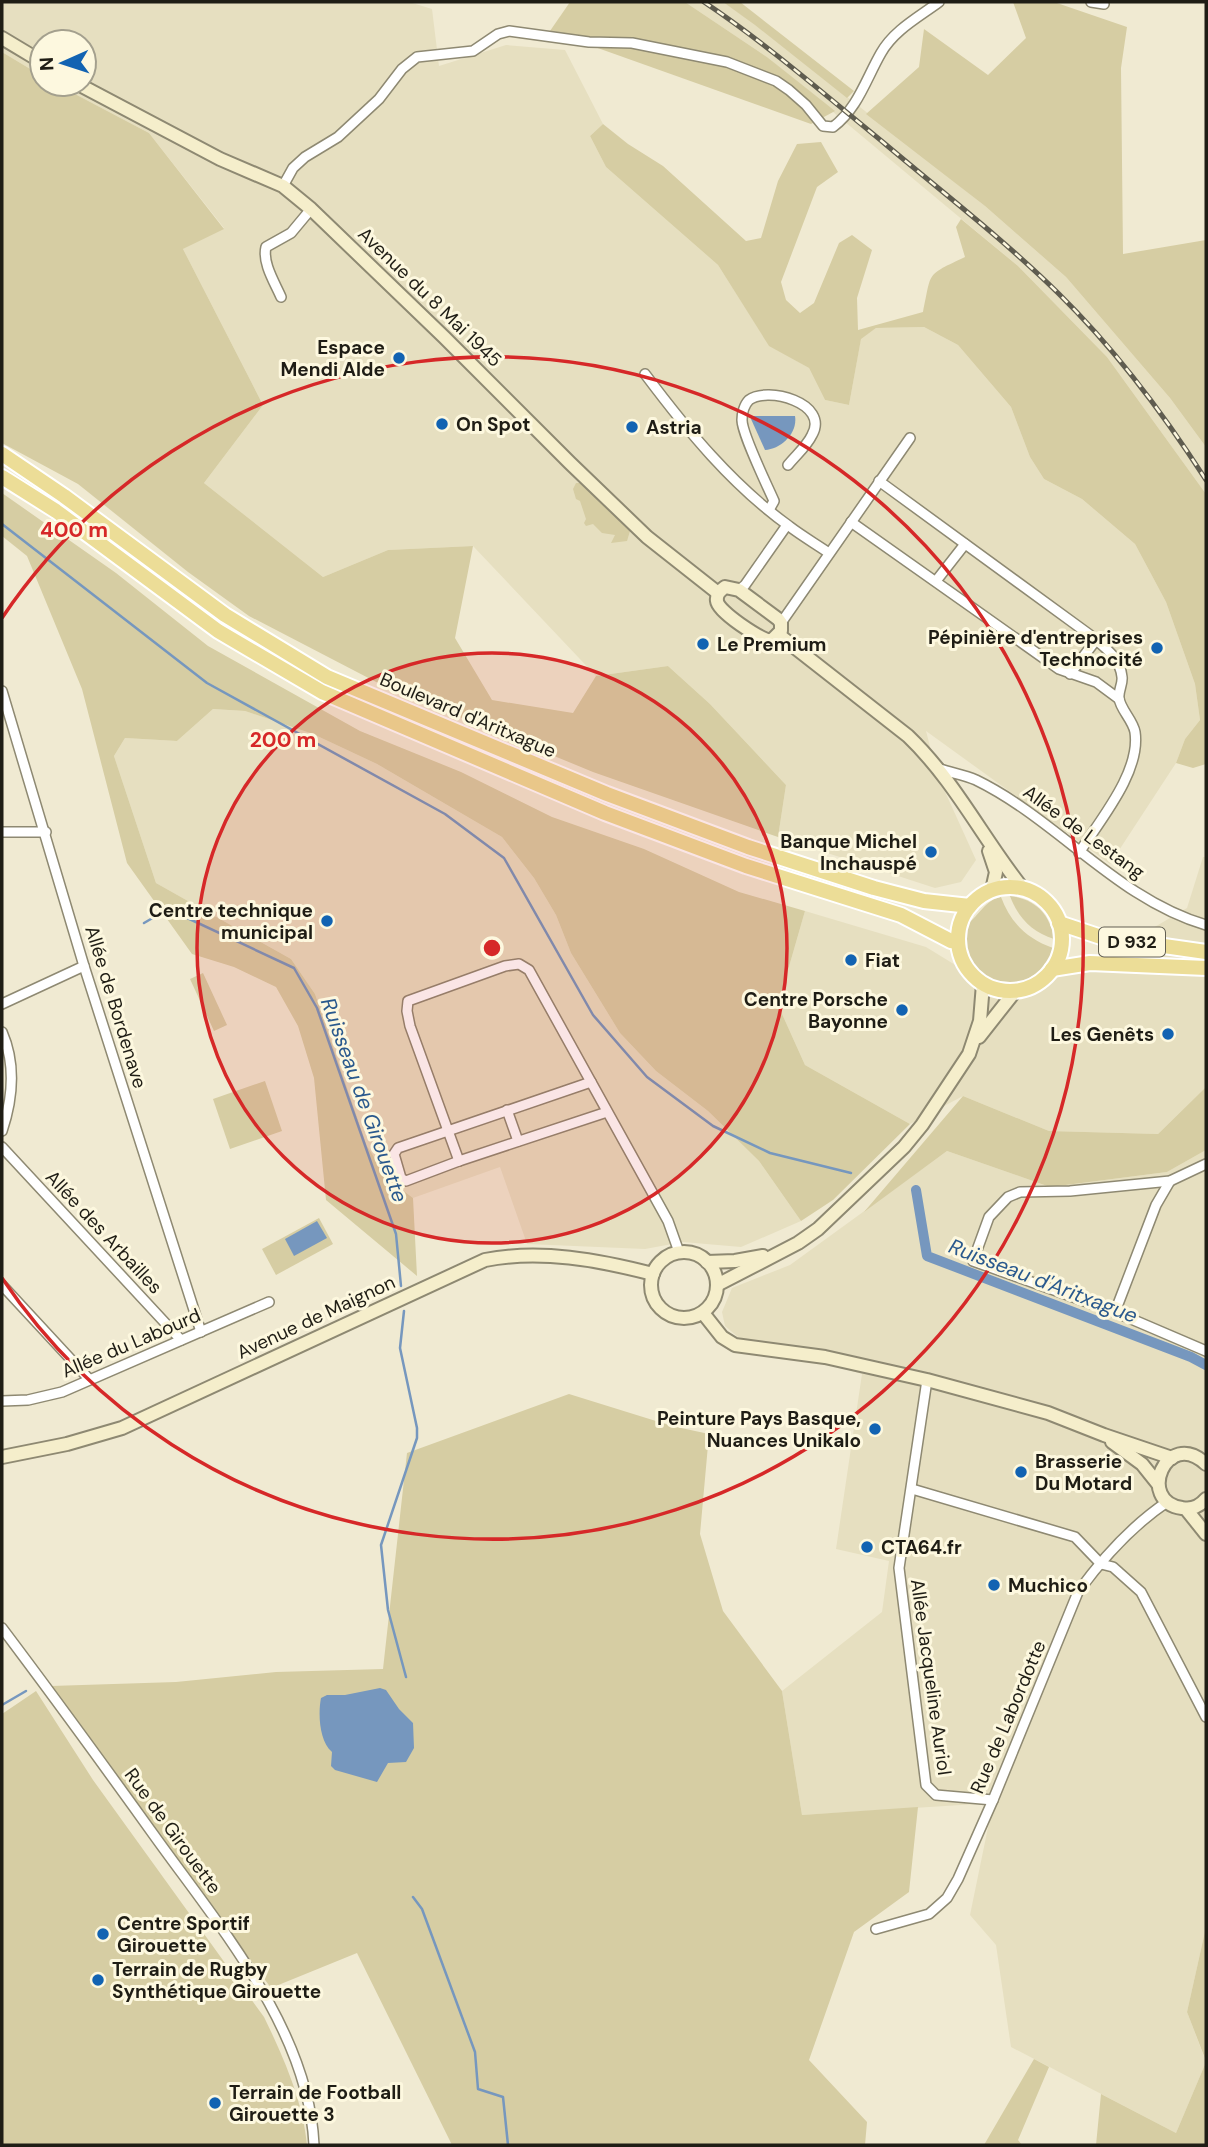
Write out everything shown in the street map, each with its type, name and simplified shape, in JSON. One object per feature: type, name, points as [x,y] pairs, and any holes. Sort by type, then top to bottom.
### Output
[{"type":"main road","name":"Boulevard d'Aritxague","points":[[2,454],[64,496],[225,615],[327,677],[607,794],[748,847],[912,898],[970,906]]},
{"type":"main road","name":"Boulevard d'Aritxague","points":[[2,477],[56,511],[218,631],[322,692],[605,813],[746,866],[901,915],[958,942]]},
{"type":"main road","points":[[1015,887],[1039,896],[1051,908],[1059,923],[1061,945],[1052,969],[1037,983],[1005,991],[983,984],[964,964],[958,942],[959,929],[970,906],[992,890],[1015,887]]},
{"type":"main road","name":"D 932","points":[[1059,923],[1101,937],[1206,952]]},
{"type":"main road","name":"D 932","points":[[1052,969],[1090,963],[1206,968]]},
{"type":"street","points":[[283,186],[293,168],[305,157],[338,137],[379,99],[402,69],[417,57],[473,51],[498,34],[509,31],[589,42],[632,43],[727,62],[776,81],[806,105],[822,126],[833,127],[856,102],[881,53],[894,35],[939,2]]},
{"type":"street","points":[[1091,2],[1104,4]]},
{"type":"street","points":[[2,38],[28,54]]},
{"type":"street","name":"Avenue du 8 Mai 1945","points":[[98,95],[220,159],[283,186],[311,209],[647,537],[718,593]]},
{"type":"street","points":[[281,297],[265,257],[266,247],[290,233],[311,209]]},
{"type":"street","points":[[645,374],[713,458],[769,510],[829,553]]},
{"type":"street","points":[[769,510],[774,501],[743,426],[744,407],[750,400],[759,396],[776,397],[802,402],[813,412],[813,434],[788,465]]},
{"type":"street","points":[[910,438],[829,553],[780,629],[771,642],[760,639],[719,609],[716,600],[718,593],[725,587],[739,590],[780,629],[908,736],[940,769],[1023,889]]},
{"type":"street","points":[[880,481],[1096,640],[1119,663],[1123,678],[1119,699]]},
{"type":"street","points":[[851,522],[1059,669],[1096,682],[1119,699],[1135,731],[1133,761],[1126,778],[1079,853]]},
{"type":"street","points":[[739,590],[788,525]]},
{"type":"street","points":[[936,581],[965,544]]},
{"type":"street","points":[[1070,674],[1096,640]]},
{"type":"street","name":"Allée de Bordenave","points":[[2,691],[84,966],[201,1332]]},
{"type":"street","name":"Allée de Lestang","points":[[940,769],[973,779],[999,793],[1027,810],[1079,853],[1158,907],[1206,925]]},
{"type":"street","points":[[967,807],[993,858],[996,872],[992,890]]},
{"type":"street","points":[[2,832],[46,832]]},
{"type":"street","points":[[459,1161],[407,1011],[408,1000],[505,966],[519,964],[529,970],[668,1221],[679,1252]]},
{"type":"street","points":[[2,1004],[84,966]]},
{"type":"street","points":[[974,1043],[980,1021],[983,984]]},
{"type":"street","points":[[717,1285],[798,1243],[818,1229],[904,1147],[937,1102],[974,1043],[1016,990]]},
{"type":"street","points":[[2,1032],[12,1075],[10,1103],[2,1131]]},
{"type":"street","points":[[591,1082],[398,1148],[394,1154],[401,1178],[407,1181],[607,1112]]},
{"type":"street","points":[[507,1111],[518,1141]]},
{"type":"street","name":"Allée des Arbailles","points":[[2,1147],[181,1340]]},
{"type":"street","points":[[1205,1347],[973,1261],[989,1217],[1008,1197],[1020,1192],[1070,1191],[1170,1181],[1206,1164]]},
{"type":"street","points":[[1115,1312],[1156,1205],[1170,1181]]},
{"type":"street","points":[[679,1252],[689,1252],[707,1262],[713,1268],[717,1285],[714,1301],[704,1312],[683,1319],[663,1312],[652,1293],[653,1274],[663,1260],[679,1252]]},
{"type":"street","points":[[707,1262],[735,1261],[777,1253]]},
{"type":"street","name":"Avenue de Maignon","points":[[2,1457],[68,1444],[122,1428],[485,1260],[519,1255],[605,1262],[653,1274]]},
{"type":"street","points":[[2,1285],[89,1379]]},
{"type":"street","name":"Allée du Labourd","points":[[2,1401],[18,1401],[62,1392],[270,1302]]},
{"type":"street","points":[[704,1312],[722,1337],[735,1345],[825,1357],[927,1380],[1048,1413],[1172,1458]]},
{"type":"street","name":"Allée Jacqueline Auriol","points":[[927,1380],[899,1568],[926,1785],[936,1795],[993,1800]]},
{"type":"street","points":[[1104,1435],[1142,1464],[1158,1484],[1167,1502],[1186,1509],[1195,1507],[1206,1499]]},
{"type":"street","points":[[1158,1484],[1161,1469],[1172,1458],[1185,1454],[1204,1459]]},
{"type":"street","points":[[912,1489],[1075,1537],[1101,1564],[1113,1567],[1140,1592],[1206,1717]]},
{"type":"street","name":"Rue de Labordotte","points":[[876,1929],[929,1914],[947,1898],[993,1800],[1078,1592],[1144,1520],[1167,1502]]},
{"type":"street","points":[[1186,1509],[1206,1534]]},
{"type":"street","name":"Rue de Girouette","points":[[2,1628],[212,1915],[265,1996],[286,2033],[308,2095],[314,2132],[323,2145]]},
{"type":"street","points":[[314,2132],[314,2145]]},
{"type":"shaded area","points":[[2,2],[409,2],[432,9],[439,66],[506,45],[565,50],[603,124],[590,136],[606,167],[718,265],[769,345],[809,368],[825,400],[849,405],[861,338],[876,328],[924,327],[958,345],[1011,407],[1030,457],[1044,479],[1082,499],[1135,544],[1166,602],[1195,684],[1200,720],[1185,739],[1176,763],[1110,864],[926,731],[937,774],[976,860],[961,882],[935,888],[778,837],[786,785],[710,704],[668,666],[596,676],[473,546],[388,550],[323,577],[204,483],[263,405],[183,249],[224,228],[149,133],[83,98],[98,98],[98,28],[28,28],[28,68],[2,52]]},
{"type":"shaded area","points":[[570,2],[685,2],[767,57],[835,111],[811,124],[550,31]]},
{"type":"shaded area","points":[[685,2],[723,2],[755,24],[985,206],[1066,277],[1170,398],[1206,447],[1206,494],[1107,357],[1018,266],[767,57]]},
{"type":"shaded area","points":[[723,2],[740,2],[854,91],[847,98]]},
{"type":"shaded area","points":[[1013,2],[1054,2],[1127,27],[1121,68],[1123,254],[1206,240],[1206,447],[1170,398],[1066,277],[985,206],[866,114],[919,67],[924,29],[988,75],[1026,38]]},
{"type":"shaded area","points":[[2,52],[28,68],[28,98],[83,98],[149,133],[224,229],[183,249],[263,405],[204,483],[323,577],[388,550],[473,546],[455,638],[492,700],[573,713],[596,676],[668,666],[710,704],[786,785],[778,837],[593,772],[380,684],[249,616],[188,572],[78,484],[2,443]]},
{"type":"shaded area","points":[[603,124],[663,166],[746,241],[761,238],[778,181],[797,144],[821,142],[838,172],[817,187],[781,282],[786,300],[800,313],[814,303],[839,243],[852,235],[872,250],[857,298],[858,330],[923,312],[932,276],[965,257],[956,227],[961,219],[1018,266],[1107,357],[1206,494],[1206,764],[1193,768],[1176,763],[1185,739],[1200,720],[1195,684],[1166,602],[1135,544],[1082,499],[1044,479],[1030,457],[1011,407],[958,345],[924,327],[876,328],[861,339],[849,405],[825,400],[809,368],[769,346],[718,265],[606,167],[590,136]]},
{"type":"shaded area","points":[[576,483],[580,483],[630,531],[627,541],[611,543],[615,535],[602,533],[593,524],[586,526],[580,501],[576,499],[573,489]]},
{"type":"shaded area","points":[[2,493],[116,573],[208,646],[360,731],[461,772],[552,817],[644,849],[739,892],[805,911],[778,1005],[805,1065],[910,1124],[833,1200],[801,1221],[759,1161],[708,1111],[656,1071],[620,1033],[571,953],[556,915],[534,878],[502,837],[377,764],[313,734],[245,711],[213,709],[177,741],[125,738],[114,756],[156,883],[291,959],[315,994],[367,1146],[388,1179],[413,1198],[417,1276],[326,1200],[314,1078],[298,1026],[276,987],[234,967],[192,954],[127,863],[82,689],[27,556],[2,536]]},
{"type":"shaded area","points":[[213,709],[245,711],[313,734],[377,764],[502,837],[534,878],[556,915],[571,953],[620,1033],[656,1071],[708,1111],[759,1161],[801,1221],[741,1247],[683,1242],[645,1249],[527,1244],[500,1167],[413,1198],[388,1179],[367,1146],[315,994],[291,959],[156,883],[114,756],[125,738],[177,741]]},
{"type":"shaded area","points":[[1203,857],[1206,857],[1206,1087],[1158,1134],[1049,1131],[963,1096],[910,1124],[805,1065],[778,1005],[805,911],[926,947],[996,990],[1096,964],[1187,908]]},
{"type":"shaded area","points":[[1010,896],[1027,900],[1040,909],[1049,922],[1054,939],[1027,923]]},
{"type":"shaded area","points":[[1001,897],[1009,914],[1027,934],[1053,948],[1042,967],[1028,979],[1012,984],[996,982],[982,975],[972,963],[966,946],[967,924],[987,904]]},
{"type":"shaded area","points":[[203,973],[227,1025],[214,1031],[190,979]]},
{"type":"shaded area","points":[[265,1081],[282,1131],[230,1149],[213,1099]]},
{"type":"shaded area","points":[[1206,1087],[1206,1150],[1167,1172],[1050,1187],[947,1151],[864,1212],[963,1096],[1049,1131],[1158,1134]]},
{"type":"shaded area","points":[[1206,1150],[1206,1927],[1187,2012],[1206,2062],[1176,2133],[1011,2047],[996,1945],[970,1915],[993,1803],[802,1815],[782,1691],[882,1612],[889,1561],[836,1549],[862,1374],[738,1337],[725,1326],[722,1312],[732,1288],[790,1265],[947,1151],[1050,1187],[1167,1172]]},
{"type":"shaded area","points":[[319,1218],[333,1244],[276,1275],[262,1249]]},
{"type":"shaded area","points":[[569,1394],[672,1426],[709,1434],[700,1534],[723,1611],[782,1691],[802,1815],[918,1807],[909,1892],[854,1932],[809,2060],[867,2122],[865,2145],[452,2145],[357,1953],[271,1988],[51,1686],[176,1682],[276,1672],[383,1669],[407,1453]]},
{"type":"shaded area","name":"Centre Sportif Girouette","points":[[36,1691],[93,1780],[264,2017],[297,2095],[307,2145],[2,2145],[2,1714]]},
{"type":"shaded area","points":[[1206,1927],[1206,2061],[1187,2012]]},
{"type":"shaded area","points":[[1034,2059],[1049,2067],[1018,2140],[1022,2145],[984,2145]]},
{"type":"shaded area","points":[[1206,2062],[1206,2145],[1096,2145],[1101,2094],[1176,2133]]},
{"type":"water","points":[[754,416],[795,416],[794,428],[787,439],[777,447],[765,450],[751,419]]},
{"type":"water","points":[[317,1221],[327,1238],[294,1256],[285,1239]]},
{"type":"water","points":[[380,1688],[386,1690],[413,1723],[414,1748],[406,1762],[388,1763],[377,1782],[335,1770],[331,1766],[332,1752],[324,1741],[320,1711],[321,1698],[327,1695],[345,1695]]},
{"type":"waterway","name":"Ruisseau d'Aritxague","points":[[2,524],[207,683],[445,814],[504,858],[593,1015],[647,1077],[713,1126],[770,1153],[851,1173]]},
{"type":"waterway","name":"Ruisseau de Girouette","points":[[144,923],[168,909],[294,968],[317,1008],[396,1234],[401,1286]]},
{"type":"waterway","name":"Ruisseau d'Aritxague","points":[[916,1190],[927,1256],[1206,1365]]},
{"type":"waterway","name":"Ruisseau de Girouette","points":[[404,1311],[400,1348],[417,1438],[381,1545],[388,1610],[406,1677]]},
{"type":"waterway","points":[[2,1705],[26,1691]]},
{"type":"waterway","name":"Ruisseau de Girouette","points":[[413,1897],[422,1909],[475,2052],[478,2089],[503,2097],[508,2145]]},
{"type":"railway","points":[[704,2],[796,70],[1037,273],[1079,314],[1119,359],[1173,430],[1206,480]]},
{"type":"place","name":"Espace Mendi Alde","points":[[399,358]]},
{"type":"place","name":"On Spot","points":[[442,424]]},
{"type":"place","name":"Astria","points":[[632,427]]},
{"type":"place","name":"Le Premium","points":[[703,644]]},
{"type":"place","name":"Pépinière d'entreprises Technocité","points":[[1157,648]]},
{"type":"place","name":"Banque Michel Inchauspé","points":[[931,852]]},
{"type":"place","name":"Centre technique municipal","points":[[327,921]]},
{"type":"place","name":"Fiat","points":[[851,960]]},
{"type":"place","name":"Centre Porsche Bayonne","points":[[902,1010]]},
{"type":"place","name":"Les Genêts","points":[[1168,1034]]},
{"type":"place","name":"Peinture Pays Basque, Nuances Unikalo","points":[[875,1429]]},
{"type":"place","name":"Brasserie Du Motard","points":[[1021,1472]]},
{"type":"place","name":"CTA64.fr","points":[[867,1547]]},
{"type":"place","name":"Muchico","points":[[994,1585]]},
{"type":"place","name":"Centre Sportif Girouette","points":[[103,1934]]},
{"type":"place","name":"Terrain de Rugby Synthétique Girouette","points":[[98,1980]]},
{"type":"place","name":"Terrain de Football Girouette 3","points":[[215,2103]]}]
